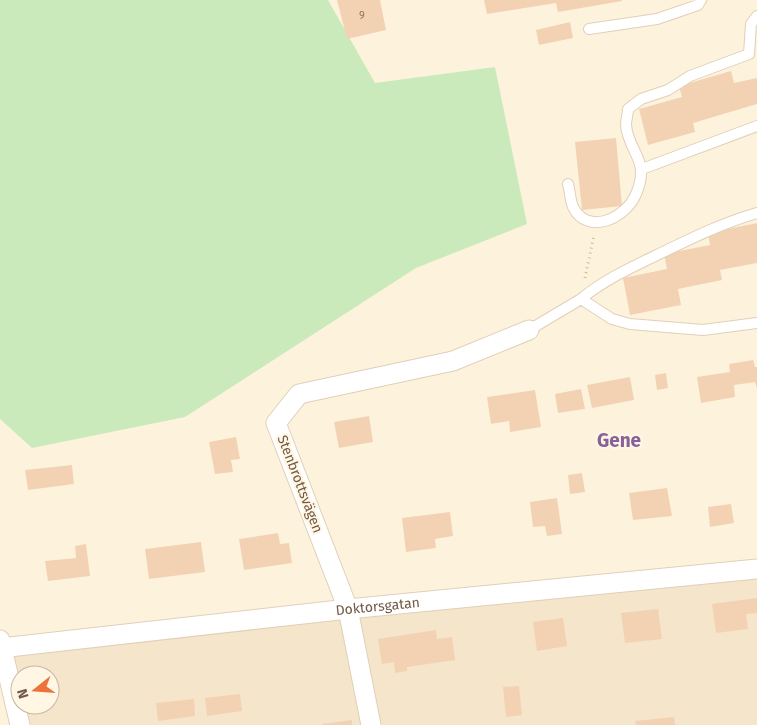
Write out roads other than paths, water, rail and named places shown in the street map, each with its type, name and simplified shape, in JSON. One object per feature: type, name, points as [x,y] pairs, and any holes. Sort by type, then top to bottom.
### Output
[{"type":"street","name":"Stenbrottsvägen","points":[[371,725],[348,609],[276,423],[299,394],[453,361],[529,330]]},
{"type":"street","name":"Doktorsgatan","points":[[0,646],[348,609],[757,569]]},
{"type":"street","points":[[0,646],[20,725]]},
{"type":"lane","points":[[589,29],[657,19],[698,5],[701,0]]},
{"type":"lane","points":[[568,184],[574,207],[583,217],[595,222],[609,221],[625,211],[636,194],[642,169],[626,125],[628,109],[641,99],[668,90],[690,76],[750,54],[750,24],[757,16]]},
{"type":"lane","points":[[642,169],[757,126]]},
{"type":"lane","points":[[529,330],[581,300],[601,283],[714,228],[757,213]]},
{"type":"lane","points":[[581,300],[612,319],[630,324],[703,330],[757,323]]},
{"type":"district","name":"Gene","points":[[619,440]]}]
